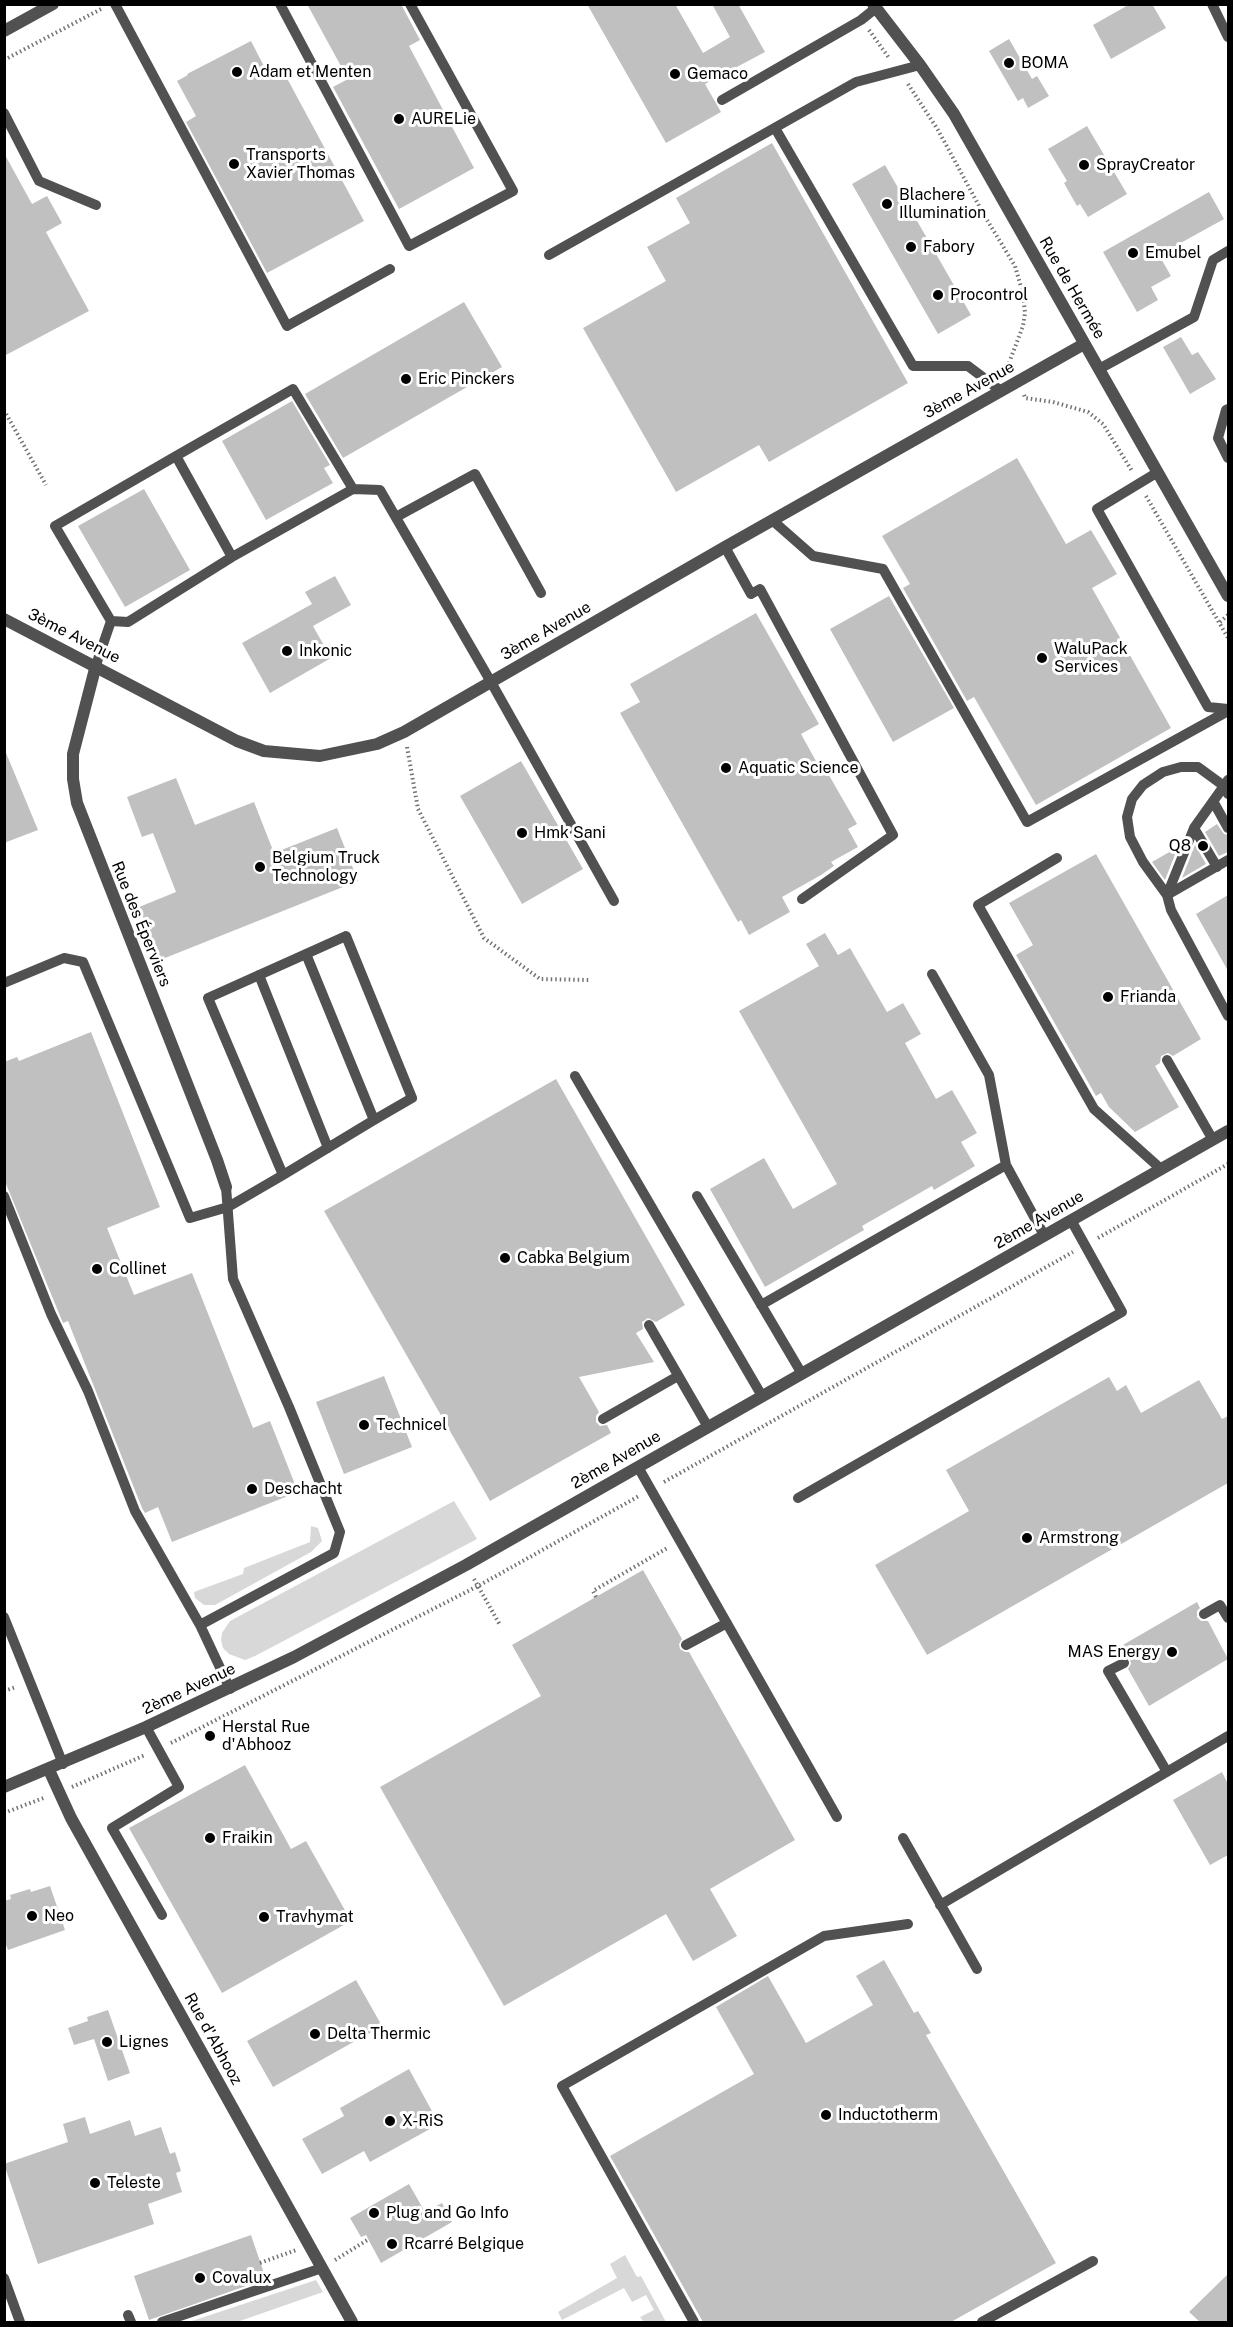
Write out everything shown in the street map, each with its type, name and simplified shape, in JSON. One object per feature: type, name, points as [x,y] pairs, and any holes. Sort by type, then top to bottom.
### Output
[{"type":"street","points":[[4,31],[53,4]]},
{"type":"street","name":"Rue de Hermée","points":[[875,6],[954,114],[1228,596]]},
{"type":"street","name":"3ème Avenue","points":[[4,620],[96,665],[237,741],[264,751],[320,756],[377,744],[404,732],[1084,344]]},
{"type":"street","name":"Rue des Éperviers","points":[[96,665],[73,754],[73,779],[77,803],[226,1187]]},
{"type":"street","name":"2ème Avenue","points":[[4,1787],[63,1764],[294,1658],[466,1565],[1228,1131]]},
{"type":"street","name":"Rue d'Abhooz","points":[[49,1770],[71,1818],[352,2322]]},
{"type":"lane","points":[[115,4],[287,326],[390,269]]},
{"type":"lane","points":[[280,4],[409,246],[513,191],[410,4]]},
{"type":"lane","points":[[1212,4],[1228,38]]},
{"type":"lane","points":[[722,100],[861,20],[875,6]]},
{"type":"lane","points":[[549,255],[856,82],[920,65]]},
{"type":"lane","points":[[4,112],[39,181],[96,205]]},
{"type":"lane","points":[[775,128],[912,366],[968,366],[1001,391]]},
{"type":"lane","points":[[1099,369],[1194,317],[1213,260],[1228,251]]},
{"type":"lane","points":[[96,665],[111,621],[55,526],[293,389],[353,489]]},
{"type":"lane","points":[[1228,409],[1218,438],[1228,458]]},
{"type":"lane","points":[[176,456],[232,557]]},
{"type":"lane","points":[[1158,472],[1097,508],[1208,707],[1228,710]]},
{"type":"lane","points":[[396,517],[476,474],[541,593]]},
{"type":"lane","points":[[111,621],[128,622],[232,557],[353,489],[380,490],[614,901]]},
{"type":"lane","points":[[772,520],[813,556],[883,570],[1027,822],[1228,710]]},
{"type":"lane","points":[[725,547],[751,594],[760,589],[893,835],[802,899]]},
{"type":"lane","points":[[1167,895],[1194,828],[1213,801],[1227,787],[1198,768],[1181,767],[1163,772],[1143,785],[1132,799],[1127,817],[1130,837],[1143,862],[1167,895],[1171,910],[1228,1016]]},
{"type":"lane","points":[[1213,801],[1228,828]]},
{"type":"lane","points":[[1194,828],[1217,867]]},
{"type":"lane","points":[[1057,858],[978,905],[1094,1110],[1161,1169]]},
{"type":"lane","points":[[1167,895],[1228,860]]},
{"type":"lane","points":[[4,982],[64,958],[83,962],[190,1218],[228,1207],[283,1175],[412,1098],[346,936],[208,998],[283,1175]]},
{"type":"lane","points":[[306,954],[374,1120]]},
{"type":"lane","points":[[932,974],[989,1076],[1006,1165],[1044,1235]]},
{"type":"lane","points":[[259,975],[328,1148]]},
{"type":"lane","points":[[1167,1059],[1213,1140]]},
{"type":"lane","points":[[575,1076],[762,1396]]},
{"type":"lane","points":[[761,1305],[1006,1165]]},
{"type":"lane","points":[[200,1625],[334,1553],[340,1532],[233,1279],[226,1187]]},
{"type":"lane","points":[[4,1196],[51,1314],[88,1391],[135,1511],[200,1625],[230,1689]]},
{"type":"lane","points":[[697,1196],[802,1374]]},
{"type":"lane","points":[[798,1498],[1122,1312],[1071,1220]]},
{"type":"lane","points":[[649,1326],[708,1427]]},
{"type":"lane","points":[[603,1419],[678,1376]]},
{"type":"lane","points":[[638,1467],[837,1817]]},
{"type":"lane","points":[[1204,1614],[1220,1605],[1228,1618]]},
{"type":"lane","points":[[4,1617],[63,1764]]},
{"type":"lane","points":[[686,1646],[726,1623]]},
{"type":"lane","points":[[1124,1663],[1108,1671],[1167,1772]]},
{"type":"lane","points":[[146,1727],[179,1787],[112,1828],[162,1915]]},
{"type":"lane","points":[[940,1905],[1228,1736]]},
{"type":"lane","points":[[903,1838],[977,1969]]},
{"type":"lane","points":[[694,2322],[562,2086],[824,1936],[908,1924]]},
{"type":"lane","points":[[982,2322],[1093,2261]]},
{"type":"lane","points":[[162,2322],[322,2268]]},
{"type":"lane","points":[[4,2278],[20,2322]]},
{"type":"path","points":[[4,60],[109,4]]},
{"type":"path","points":[[861,20],[938,130],[984,215],[1015,266],[1023,294],[1025,313],[1023,326],[1009,363],[1025,398],[1070,405],[1088,412],[1103,424],[1228,638]]},
{"type":"path","points":[[4,410],[46,485]]},
{"type":"path","points":[[1220,622],[1228,615]]},
{"type":"path","points":[[404,732],[418,810],[484,938],[540,979],[589,980]]},
{"type":"path","points":[[4,1813],[59,1793],[158,1750],[307,1676],[478,1586],[1228,1164]]},
{"type":"path","points":[[596,1597],[593,1591],[680,1541]]},
{"type":"path","points":[[466,1565],[500,1625]]},
{"type":"path","points":[[322,2268],[369,2239]]},
{"type":"path","points":[[260,2263],[310,2246]]},
{"type":"shaded area","points":[[454,1501],[477,1539],[255,1656],[245,1660],[229,1654],[223,1648],[222,1633],[230,1621]]},
{"type":"shaded area","points":[[311,1526],[318,1528],[322,1541],[311,1552],[215,1605],[204,1605],[195,1598],[194,1592],[243,1574],[244,1568],[310,1542]]},
{"type":"shaded area","points":[[625,2255],[637,2277],[641,2276],[666,2322],[644,2322],[640,2317],[654,2310],[646,2295],[632,2302],[624,2288],[562,2320],[558,2312],[617,2278],[610,2264]]},
{"type":"shaded area","points":[[316,2280],[323,2292],[237,2322],[189,2322]]},
{"type":"building","name":"AURELie","points":[[307,4],[401,4],[420,40],[409,46],[474,168],[399,209],[333,87],[348,79]]},
{"type":"building","name":"Gemaco","points":[[587,4],[675,4],[703,53],[730,37],[712,4],[738,4],[765,52],[705,84],[721,112],[666,143]]},
{"type":"building","points":[[1130,4],[1152,4],[1166,28],[1111,59],[1093,25]]},
{"type":"building","name":"BOMA","points":[[1009,39],[1032,79],[1037,76],[1049,96],[1028,108],[1023,98],[1018,101],[989,51]]},
{"type":"building","points":[[251,41],[269,76],[282,69],[364,221],[267,273],[186,122],[196,116],[177,81]]},
{"type":"building","name":"SprayCreator","points":[[1087,126],[1127,194],[1088,217],[1080,204],[1077,206],[1064,183],[1067,181],[1048,149]]},
{"type":"building","points":[[772,143],[908,383],[769,462],[759,445],[676,492],[583,328],[666,281],[647,247],[690,223],[676,198]]},
{"type":"building","points":[[4,153],[32,204],[47,196],[62,223],[46,232],[89,311],[4,356]]},
{"type":"building","points":[[885,165],[971,315],[938,334],[852,184]]},
{"type":"building","name":"Emubel","points":[[1209,192],[1224,219],[1159,255],[1171,276],[1151,287],[1158,300],[1137,312],[1103,252]]},
{"type":"building","name":"Eric Pinckers","points":[[464,302],[502,367],[343,458],[305,394]]},
{"type":"building","points":[[1181,337],[1192,355],[1198,352],[1216,379],[1190,394],[1163,347]]},
{"type":"building","points":[[292,401],[330,465],[324,468],[333,483],[266,520],[222,441]]},
{"type":"building","name":"WaluPack Services","points":[[1017,458],[1066,544],[1091,530],[1117,574],[1092,588],[1171,728],[1036,805],[974,697],[967,701],[903,588],[910,584],[882,536]]},
{"type":"building","points":[[144,489],[190,570],[125,607],[78,526]]},
{"type":"building","name":"Inkonic","points":[[335,576],[351,605],[313,626],[331,658],[270,693],[242,643],[312,604],[305,592]]},
{"type":"building","points":[[889,596],[954,708],[893,742],[830,629]]},
{"type":"building","name":"Aquatic Science","points":[[756,613],[819,724],[801,734],[822,772],[826,770],[857,824],[848,829],[858,847],[831,862],[834,866],[821,875],[782,897],[790,912],[749,935],[741,920],[738,922],[620,713],[640,702],[630,684]]},
{"type":"building","points":[[4,748],[38,830],[4,843]]},
{"type":"building","name":"Hmk Sani","points":[[521,761],[583,869],[522,904],[460,796]]},
{"type":"building","name":"Belgium Truck Technology","points":[[176,778],[195,825],[254,802],[274,853],[337,828],[358,881],[160,960],[139,907],[176,892],[153,833],[142,837],[127,797]]},
{"type":"building","points":[[1217,824],[1224,834],[1228,835],[1228,852],[1219,856],[1205,832]]},
{"type":"building","points":[[1195,845],[1206,864],[1182,878]]},
{"type":"building","points":[[1178,847],[1165,880],[1152,862]]},
{"type":"building","name":"Frianda","points":[[1096,854],[1201,1039],[1173,1056],[1168,1053],[1161,1056],[1160,1063],[1155,1066],[1179,1107],[1135,1132],[1109,1107],[1101,1093],[1096,1096],[1016,955],[1033,945],[1009,903]]},
{"type":"building","points":[[1228,895],[1228,971],[1196,914]]},
{"type":"building","points":[[825,933],[838,955],[850,948],[887,1012],[903,1003],[921,1034],[905,1043],[936,1099],[952,1090],[977,1133],[961,1142],[975,1166],[934,1190],[932,1186],[862,1226],[864,1230],[765,1287],[710,1189],[764,1158],[793,1209],[837,1184],[739,1011],[819,966],[806,944]]},
{"type":"building","points":[[91,1032],[160,1207],[107,1228],[134,1295],[192,1273],[253,1428],[270,1421],[298,1492],[172,1542],[158,1507],[145,1513],[142,1508],[68,1321],[63,1323],[4,1179],[4,1062],[17,1057],[19,1061]]},
{"type":"building","name":"Cabka Belgium","points":[[556,1079],[685,1305],[656,1322],[648,1318],[642,1322],[643,1329],[636,1333],[654,1362],[579,1377],[599,1412],[596,1422],[600,1426],[607,1425],[611,1433],[490,1501],[324,1211]]},
{"type":"building","name":"Technicel","points":[[384,1376],[412,1447],[344,1474],[316,1402]]},
{"type":"building","name":"Armstrong","points":[[1109,1377],[1117,1391],[1126,1385],[1141,1413],[1199,1380],[1222,1419],[1228,1416],[1228,1483],[927,1655],[875,1565],[969,1511],[946,1470]]},
{"type":"building","points":[[643,1570],[682,1639],[679,1644],[680,1649],[689,1652],[795,1840],[710,1889],[737,1936],[693,1961],[666,1914],[504,2006],[380,1787],[541,1696],[512,1645]]},
{"type":"building","name":"MAS Energy","points":[[1197,1602],[1200,1608],[1197,1611],[1197,1617],[1201,1621],[1208,1621],[1228,1659],[1149,1706],[1128,1669],[1131,1664],[1130,1659],[1121,1656],[1116,1649]]},
{"type":"building","points":[[245,1765],[291,1849],[306,1841],[351,1921],[222,1993],[129,1828]]},
{"type":"building","points":[[1222,1772],[1228,1784],[1228,1855],[1210,1865],[1173,1800]]},
{"type":"building","name":"Neo","points":[[50,1886],[65,1930],[8,1950],[4,1940],[4,1901],[11,1899],[10,1895]]},
{"type":"building","name":"Inductotherm","points":[[884,1960],[914,2013],[918,2011],[931,2033],[926,2035],[1056,2263],[951,2322],[703,2322],[610,2156],[754,2074],[716,2007],[768,1976],[806,2043],[873,2005],[856,1976]]},
{"type":"building","name":"Delta Thermic","points":[[356,1980],[382,2026],[273,2087],[247,2041]]},
{"type":"building","name":"Lignes","points":[[108,2010],[130,2073],[108,2081],[94,2039],[74,2045],[68,2028],[88,2021],[87,2017]]},
{"type":"building","name":"X-RiS","points":[[409,2069],[439,2124],[370,2162],[364,2151],[322,2174],[302,2139],[344,2116],[340,2108]]},
{"type":"building","name":"Teleste","points":[[85,2117],[90,2134],[130,2120],[135,2136],[161,2127],[170,2154],[175,2152],[181,2171],[176,2173],[182,2192],[148,2204],[154,2224],[38,2264],[4,2164],[68,2142],[63,2124]]},
{"type":"building","points":[[409,2184],[425,2212],[442,2203],[452,2222],[381,2263],[366,2235],[361,2237],[350,2218]]},
{"type":"building","name":"Covalux","points":[[251,2235],[266,2279],[149,2320],[134,2276]]},
{"type":"building","points":[[1228,2274],[1228,2322],[1200,2322],[1189,2312]]},
{"type":"place","name":"BOMA","points":[[1009,63]]},
{"type":"place","name":"Adam et Menten","points":[[237,72]]},
{"type":"place","name":"Gemaco","points":[[675,74]]},
{"type":"place","name":"AURELie","points":[[399,119]]},
{"type":"place","name":"Transports Xavier Thomas","points":[[234,164]]},
{"type":"place","name":"SprayCreator","points":[[1084,165]]},
{"type":"place","name":"Blachere Illumination","points":[[887,204]]},
{"type":"place","name":"Fabory","points":[[911,247]]},
{"type":"place","name":"Emubel","points":[[1133,253]]},
{"type":"place","name":"Procontrol","points":[[938,295]]},
{"type":"place","name":"Eric Pinckers","points":[[406,379]]},
{"type":"place","name":"Inkonic","points":[[287,651]]},
{"type":"place","name":"WaluPack Services","points":[[1042,658]]},
{"type":"place","name":"Aquatic Science","points":[[726,768]]},
{"type":"place","name":"Hmk Sani","points":[[522,833]]},
{"type":"place","name":"Q8","points":[[1203,846]]},
{"type":"place","name":"Belgium Truck Technology","points":[[260,867]]},
{"type":"place","name":"Frianda","points":[[1108,997]]},
{"type":"place","name":"Cabka Belgium","points":[[505,1258]]},
{"type":"place","name":"Collinet","points":[[97,1269]]},
{"type":"place","name":"Technicel","points":[[364,1425]]},
{"type":"place","name":"Deschacht","points":[[252,1489]]},
{"type":"place","name":"Armstrong","points":[[1027,1538]]},
{"type":"place","name":"MAS Energy","points":[[1172,1652]]},
{"type":"place","name":"Herstal Rue d'Abhooz","points":[[210,1736]]},
{"type":"place","name":"Fraikin","points":[[210,1838]]},
{"type":"place","name":"Neo","points":[[32,1916]]},
{"type":"place","name":"Travhymat","points":[[264,1917]]},
{"type":"place","name":"Delta Thermic","points":[[315,2034]]},
{"type":"place","name":"Lignes","points":[[107,2042]]},
{"type":"place","name":"Inductotherm","points":[[826,2115]]},
{"type":"place","name":"X-RiS","points":[[390,2121]]},
{"type":"place","name":"Teleste","points":[[95,2183]]},
{"type":"place","name":"Plug and Go Info","points":[[374,2213]]},
{"type":"place","name":"Rcarré Belgique","points":[[392,2244]]},
{"type":"place","name":"Covalux","points":[[200,2278]]}]
